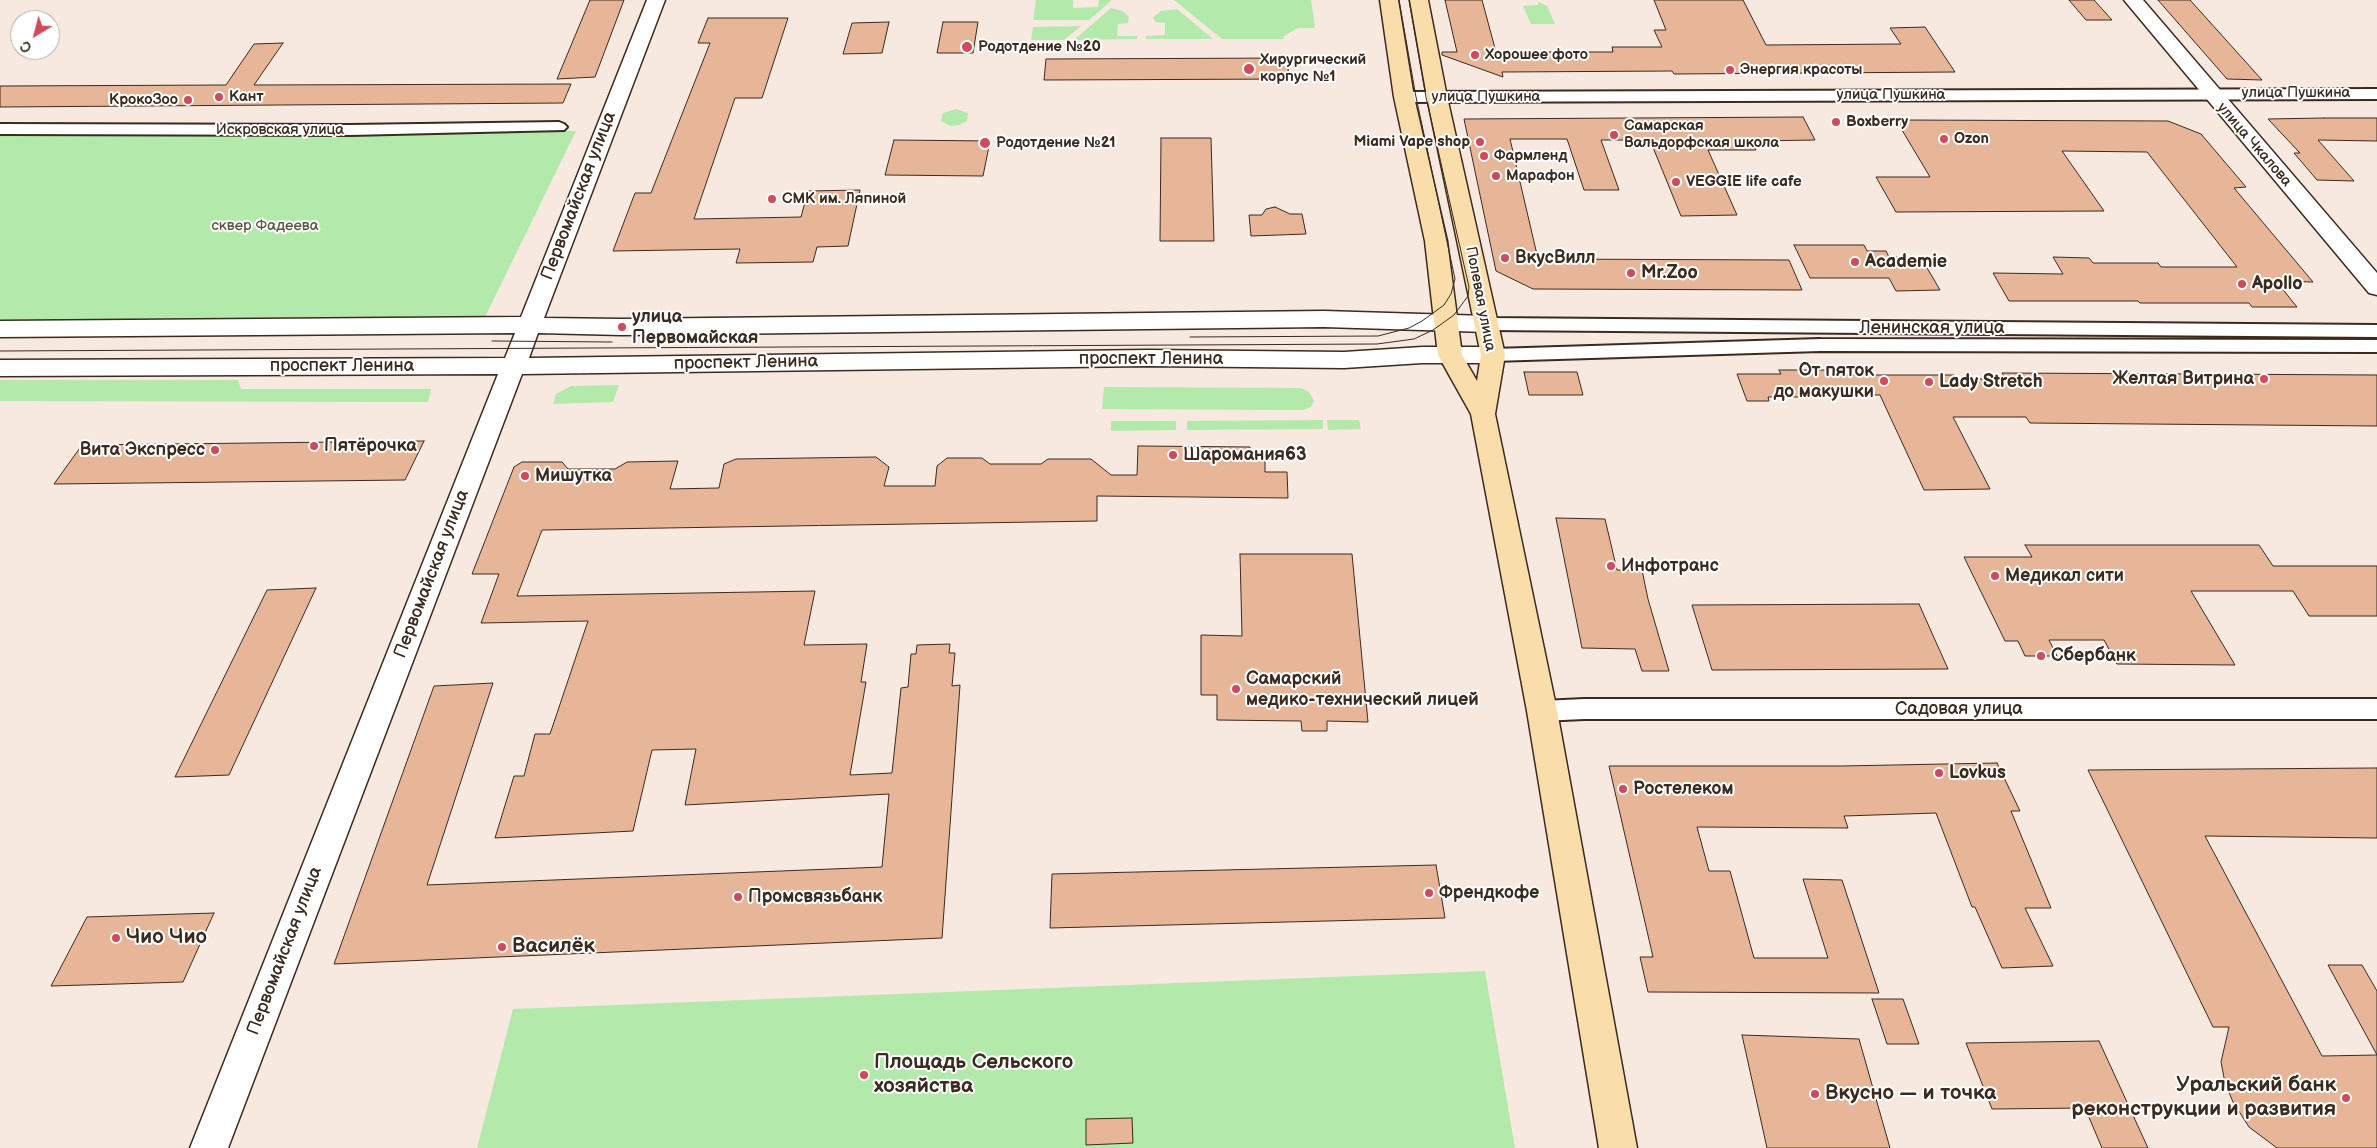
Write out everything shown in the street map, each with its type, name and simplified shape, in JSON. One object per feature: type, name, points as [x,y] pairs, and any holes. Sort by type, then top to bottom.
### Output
[{"type":"main road","name":"Первомайская улица","points":[[209,1148],[656,0]]},
{"type":"main road","name":"Полевая улица","points":[[1389,0],[1404,97],[1436,241],[1450,355],[1483,414]]},
{"type":"main road","name":"Полевая улица","points":[[1419,0],[1437,97],[1493,355],[1483,414]]},
{"type":"main road","name":"улица Чкалова","points":[[2133,0],[2377,288]]},
{"type":"main road","name":"проспект Ленина","points":[[0,329],[528,325],[622,327],[1324,319],[1487,324]]},
{"type":"main road","name":"проспект Ленина","points":[[0,368],[549,366],[1158,358],[1344,360],[1493,355]]},
{"type":"main road","points":[[1483,414],[1542,711],[1618,1148]]},
{"type":"street","name":"улица Пушкина","points":[[1404,97],[2210,93],[2377,94]]},
{"type":"street","name":"Искровская улица","points":[[0,130],[350,130],[559,127]]},
{"type":"street","name":"Ленинская улица","points":[[1487,324],[2377,330]]},
{"type":"street","name":"Ленинская улица","points":[[1493,355],[1820,345],[2377,346]]},
{"type":"street","name":"Садовая улица","points":[[1542,711],[1584,709],[2377,709]]},
{"type":"green space","points":[[1036,0],[1073,0],[1073,8],[1098,7],[1099,0],[1112,0],[1089,20],[1033,20]]},
{"type":"green space","points":[[1174,0],[1311,0],[1315,28],[1298,28],[1284,36],[1284,39],[1222,39]]},
{"type":"green space","points":[[1538,2],[1547,6],[1555,24],[1531,24],[1523,6],[1538,5]]},
{"type":"green space","points":[[1111,8],[1123,11],[1129,17],[1128,23],[1118,24],[1117,36],[1137,36],[1137,39],[1074,40]]},
{"type":"green space","points":[[1177,9],[1213,39],[1146,39],[1146,36],[1165,35],[1165,23],[1156,22],[1153,18],[1161,11]]},
{"type":"green space","points":[[1081,26],[1064,40],[1031,40],[1033,27]]},
{"type":"green space","points":[[956,109],[968,113],[967,121],[959,125],[950,126],[941,121],[943,113]]},
{"type":"green space","name":"сквер Фадеева","points":[[576,131],[484,319],[0,322],[0,133]]},
{"type":"green space","points":[[0,380],[238,380],[241,389],[431,389],[428,402],[0,401]]},
{"type":"green space","points":[[619,385],[613,402],[553,404],[556,394],[571,386]]},
{"type":"green space","points":[[1104,387],[1301,388],[1309,392],[1314,401],[1311,407],[1303,410],[1102,409]]},
{"type":"green space","points":[[1323,420],[1323,429],[1187,430],[1187,421]]},
{"type":"green space","points":[[1327,420],[1359,420],[1361,429],[1328,430]]},
{"type":"green space","points":[[1111,421],[1176,421],[1176,430],[1111,431]]},
{"type":"green space","name":"Площадь Сельского хозяйства","points":[[1485,971],[1515,1148],[477,1148],[513,1009]]},
{"type":"building","points":[[590,0],[624,0],[595,77],[557,79]]},
{"type":"building","points":[[1445,0],[1482,0],[1496,52],[1613,52],[1612,47],[1662,47],[1654,30],[1666,30],[1654,0],[1743,0],[1766,45],[1901,44],[1890,28],[1925,27],[1955,72],[1674,74],[1672,71],[1502,72],[1503,77],[1442,55],[1442,52],[1457,52]]},
{"type":"building","points":[[2069,0],[2094,0],[2112,20],[2086,20]]},
{"type":"building","points":[[2158,0],[2190,0],[2262,80],[2227,79]]},
{"type":"building","points":[[708,18],[788,18],[762,98],[735,98],[694,219],[801,217],[808,191],[860,190],[848,246],[817,247],[813,262],[736,263],[740,249],[613,251],[635,193],[651,193],[710,43],[698,43]]},
{"type":"building","points":[[889,22],[882,53],[843,54],[852,23]]},
{"type":"building","points":[[943,22],[978,22],[973,53],[937,53]]},
{"type":"building","points":[[283,43],[254,85],[571,84],[563,103],[0,107],[0,86],[226,85],[254,44]]},
{"type":"building","points":[[1287,58],[1289,79],[1044,80],[1046,59]]},
{"type":"building","points":[[1803,117],[1815,140],[1751,141],[1756,150],[1708,150],[1737,215],[1681,216],[1650,140],[1601,140],[1619,190],[1584,190],[1567,139],[1510,139],[1538,259],[1789,260],[1802,290],[1533,289],[1496,271],[1464,119]]},
{"type":"building","points":[[2377,118],[2377,141],[2318,140],[2354,181],[2317,180],[2294,153],[2300,153],[2268,119]]},
{"type":"building","points":[[1896,120],[2168,121],[2201,134],[2246,187],[2234,188],[2313,282],[2276,281],[2297,307],[2252,307],[2249,303],[2009,301],[1993,273],[2063,274],[2053,257],[2089,258],[2093,263],[2158,263],[2161,267],[2237,267],[2147,152],[2062,151],[2104,211],[1896,212],[1876,177],[1930,177]]},
{"type":"building","points":[[1161,138],[1211,138],[1214,241],[1160,241]]},
{"type":"building","points":[[894,140],[990,141],[983,176],[885,175]]},
{"type":"building","points":[[1275,207],[1290,214],[1302,214],[1306,234],[1251,236],[1249,215],[1262,215],[1266,209]]},
{"type":"building","points":[[1794,245],[1864,245],[1867,251],[1886,251],[1889,257],[1908,257],[1910,261],[1923,261],[1940,290],[1896,291],[1889,278],[1810,278]]},
{"type":"building","points":[[1779,370],[1834,370],[1836,375],[1954,375],[1956,379],[2006,379],[2002,373],[2377,375],[2377,426],[2030,423],[2026,417],[1953,417],[1990,489],[1924,490],[1880,395],[1768,397],[1769,401],[1747,401],[1737,374],[1781,374]]},
{"type":"building","points":[[1524,372],[1577,372],[1583,395],[1529,395]]},
{"type":"building","points":[[424,441],[405,480],[54,484],[82,445]]},
{"type":"building","points":[[1138,446],[1250,447],[1250,458],[1265,458],[1265,472],[1287,472],[1288,498],[1097,496],[1097,521],[542,530],[517,596],[815,591],[804,645],[867,644],[861,682],[866,682],[850,775],[892,773],[901,688],[908,687],[911,654],[916,654],[917,645],[950,644],[949,653],[955,653],[952,686],[960,685],[942,938],[334,964],[434,686],[493,683],[427,885],[882,867],[889,794],[685,805],[696,749],[652,750],[633,831],[495,838],[514,776],[524,776],[535,734],[550,734],[588,621],[481,623],[499,574],[472,574],[514,467],[522,462],[562,462],[568,469],[615,469],[627,462],[678,461],[670,489],[719,488],[724,464],[736,459],[876,457],[889,467],[884,486],[935,486],[937,466],[947,458],[982,458],[990,464],[1041,464],[1048,459],[1091,459],[1111,475],[1137,475]]},
{"type":"building","points":[[1556,518],[1605,519],[1617,570],[1642,570],[1648,599],[1669,671],[1642,671],[1635,649],[1582,648]]},
{"type":"building","points":[[2025,545],[2259,545],[2273,566],[2377,566],[2377,616],[2309,616],[2293,591],[2191,591],[2235,665],[2117,664],[2104,640],[2049,640],[2057,656],[2025,656],[2018,641],[2005,641],[1964,557],[2032,557]]},
{"type":"building","points":[[1240,554],[1352,554],[1368,722],[1327,721],[1327,731],[1302,731],[1301,721],[1217,720],[1217,695],[1201,695],[1201,635],[1242,636]]},
{"type":"building","points":[[316,588],[229,775],[175,777],[267,590]]},
{"type":"building","points":[[1919,604],[1948,669],[1712,670],[1692,605]]},
{"type":"building","points":[[1997,763],[2020,811],[2011,811],[2051,908],[2025,908],[2053,966],[2002,968],[1975,907],[1972,907],[1936,813],[1844,816],[1848,828],[1697,827],[1709,871],[1730,871],[1754,958],[1828,958],[1803,879],[1842,880],[1879,993],[1648,992],[1640,957],[1653,957],[1609,766],[1841,766]]},
{"type":"building","points":[[2377,768],[2377,838],[2205,836],[2322,1056],[2377,1055],[2377,1148],[2277,1148],[2249,1127],[2233,1102],[2225,1083],[2221,1062],[2229,1027],[2213,1027],[2088,770]]},
{"type":"building","points":[[1436,865],[1445,918],[1050,928],[1052,874]]},
{"type":"building","points":[[214,913],[183,982],[51,986],[87,917]]},
{"type":"building","points":[[2328,965],[2362,965],[2377,991],[2377,1055]]},
{"type":"building","points":[[1872,999],[1903,999],[1919,1044],[1887,1044]]},
{"type":"building","name":"Вкусно — и точка","points":[[1742,1035],[1859,1039],[1890,1148],[1767,1148]]},
{"type":"building","points":[[2099,1041],[2148,1148],[2102,1148],[2085,1108],[1992,1109],[1966,1043]]},
{"type":"building","points":[[1132,1118],[1133,1143],[1086,1145],[1086,1119]]},
{"type":"tram line","points":[[1190,337],[1378,336],[1409,328],[1422,321],[1444,305],[1451,294],[1455,279],[1416,97],[1399,0]]},
{"type":"tram line","points":[[0,351],[1377,344],[1414,339],[1433,330],[1454,315],[1468,296],[1469,287],[1426,97],[1409,0]]},
{"type":"tram line","points":[[492,341],[612,342]]},
{"type":"place","name":"Родотдение №20","points":[[967,47]]},
{"type":"place","name":"Хорошее фото","points":[[1475,55]]},
{"type":"place","name":"Хирургический корпус №1","points":[[1249,69]]},
{"type":"place","name":"Энергия красоты","points":[[1730,70]]},
{"type":"place","name":"Кант","points":[[219,97]]},
{"type":"place","name":"КрокоЗоо","points":[[188,100]]},
{"type":"place","name":"Boxberry","points":[[1836,122]]},
{"type":"place","name":"Самарская Вальдорфская школа","points":[[1614,135]]},
{"type":"place","name":"Ozon","points":[[1944,139]]},
{"type":"place","name":"Miami Vape shop","points":[[1480,142]]},
{"type":"place","name":"Родотдение №21","points":[[985,143]]},
{"type":"place","name":"Фармленд","points":[[1484,156]]},
{"type":"place","name":"Марафон","points":[[1496,176]]},
{"type":"place","name":"VEGGIE life cafe","points":[[1676,182]]},
{"type":"place","name":"СМК им. Ляпиной","points":[[772,199]]},
{"type":"place","name":"ВкусВилл","points":[[1505,258]]},
{"type":"place","name":"Academie","points":[[1855,262]]},
{"type":"place","name":"Mr.Zoo","points":[[1631,273]]},
{"type":"place","name":"Apollo","points":[[2242,284]]},
{"type":"place","name":"улица Первомайская","points":[[622,327]]},
{"type":"place","name":"Желтая Витрина","points":[[2264,379]]},
{"type":"place","name":"От пяток до макушки","points":[[1884,381]]},
{"type":"place","name":"Lady Stretch","points":[[1929,382]]},
{"type":"place","name":"Пятёрочка","points":[[314,446]]},
{"type":"place","name":"Вита Экспресс","points":[[215,450]]},
{"type":"place","name":"Шаромания63","points":[[1173,455]]},
{"type":"place","name":"Мишутка","points":[[525,476]]},
{"type":"place","name":"Инфотранс","points":[[1611,566]]},
{"type":"place","name":"Медикал сити","points":[[1995,576]]},
{"type":"place","name":"Сбербанк","points":[[2041,656]]},
{"type":"place","name":"Самарский медико-технический лицей","points":[[1236,689]]},
{"type":"place","name":"Lovkus","points":[[1939,773]]},
{"type":"place","name":"Ростелеком","points":[[1623,789]]},
{"type":"place","name":"Френдкофе","points":[[1429,893]]},
{"type":"place","name":"Промсвязьбанк","points":[[738,897]]},
{"type":"place","name":"Чио Чио","points":[[116,938]]},
{"type":"place","name":"Василёк","points":[[502,947]]},
{"type":"place","name":"Площадь Сельского хозяйства","points":[[864,1075]]},
{"type":"place","name":"Вкусно — и точка","points":[[1815,1094]]},
{"type":"place","name":"Уральский банк реконструкции и развития","points":[[2346,1098]]}]
